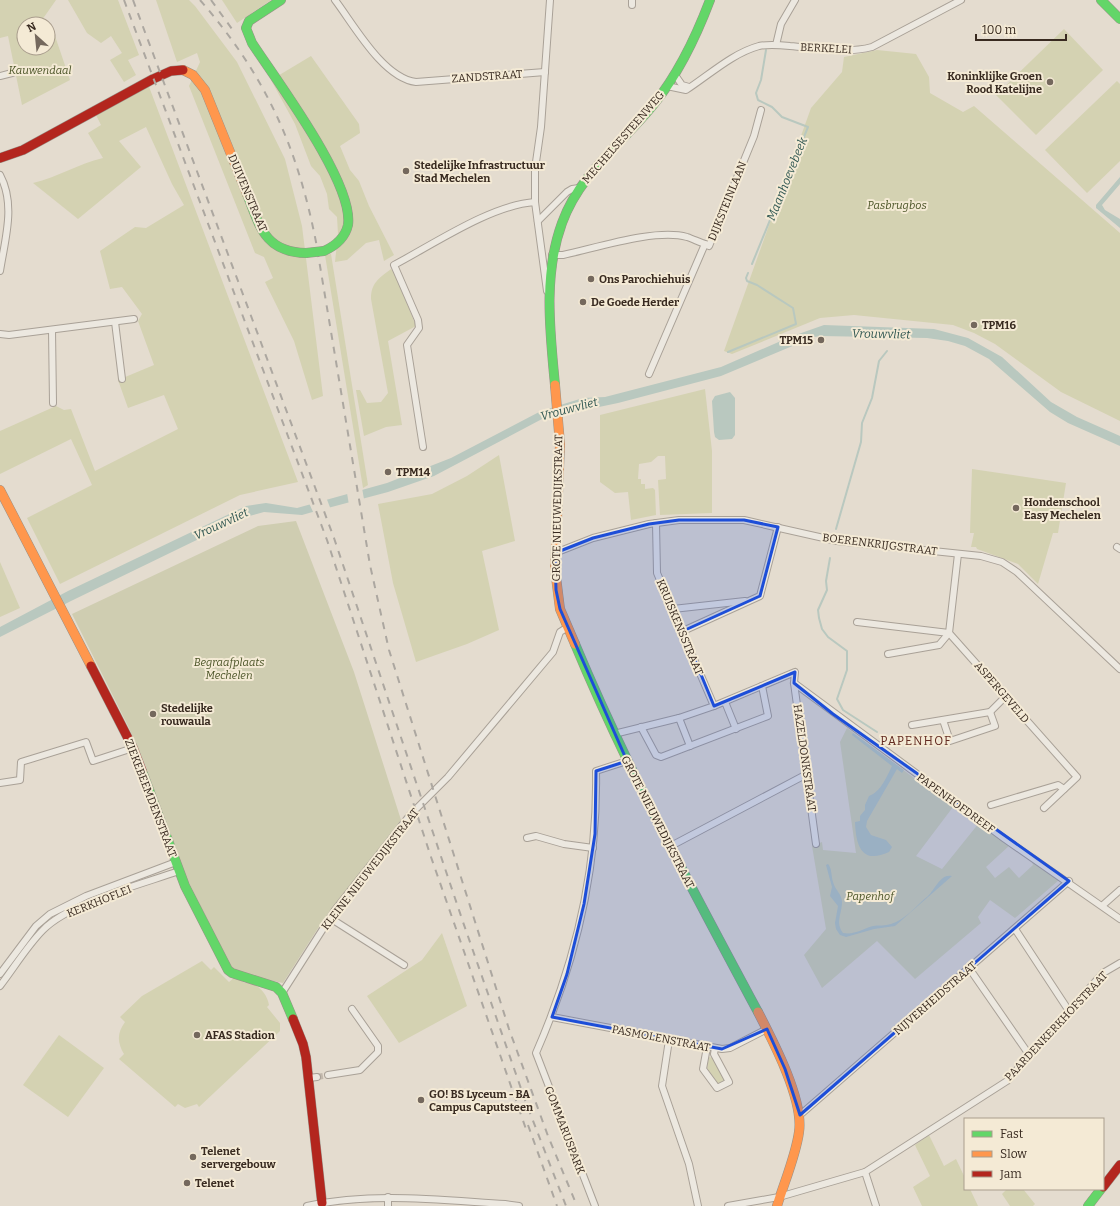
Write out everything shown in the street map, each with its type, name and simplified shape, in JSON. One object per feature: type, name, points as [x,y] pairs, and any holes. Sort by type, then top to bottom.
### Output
[{"type":"street","name":"DUIVENSTRAAT","points":[[0,158],[23,150],[128,90],[168,72],[184,70],[195,76],[205,90],[255,214],[272,244],[283,251],[306,253],[324,251],[336,245],[343,237],[348,220],[345,202],[321,150],[269,70],[246,28],[249,21],[281,0]]},
{"type":"street","name":"ZANDSTRAAT","points":[[335,0],[382,61],[406,81],[416,82],[544,72]]},
{"type":"street","points":[[547,294],[535,202],[535,169],[541,127],[550,0]]},
{"type":"street","name":"MECHELSESTEENWEG","points":[[558,424],[547,294],[552,255],[565,215],[579,188],[605,156],[646,114],[675,75],[694,42],[710,0]]},
{"type":"street","points":[[776,45],[781,24],[795,0]]},
{"type":"street","name":"BERKELEI","points":[[691,87],[740,54],[760,46],[776,45],[861,50],[878,45],[961,0]]},
{"type":"street","points":[[1101,0],[1120,19]]},
{"type":"street","points":[[0,76],[12,73]]},
{"type":"street","points":[[675,75],[682,85],[691,87]]},
{"type":"street","points":[[667,86],[686,90],[691,87]]},
{"type":"street","name":"DIJKSTEINLAAN","points":[[649,374],[705,244],[709,246],[754,136],[761,110]]},
{"type":"street","points":[[0,175],[6,185],[10,206],[3,240],[0,270]]},
{"type":"street","name":"MECHELSESTEENWEG","points":[[538,221],[567,192],[572,189],[579,188]]},
{"type":"street","points":[[423,447],[407,344],[419,328],[418,320],[394,265],[495,211],[523,203],[535,202]]},
{"type":"street","points":[[552,255],[563,255],[655,236],[687,237],[705,244]]},
{"type":"street","points":[[0,334],[9,335],[134,319]]},
{"type":"street","points":[[115,322],[122,379]]},
{"type":"street","points":[[52,330],[52,403]]},
{"type":"street","name":"GROTE NIEUWEDIJKSTRAAT","points":[[558,424],[560,442],[556,590],[560,610],[614,734],[669,847],[767,1029],[785,1069],[800,1115],[799,1133],[778,1201]]},
{"type":"street","name":"ZIEKEBEEMDENSTRAAT","points":[[0,490],[133,748],[185,886],[228,970],[232,973],[276,987],[282,993]]},
{"type":"street","name":"BOERENKRIJGSTRAAT","points":[[556,553],[593,538],[656,523],[679,520],[744,520],[837,541],[981,556],[1002,562],[1017,572],[1120,669]]},
{"type":"street","name":"KRUISKENSSTRAAT","points":[[656,523],[657,573],[714,706]]},
{"type":"street","points":[[683,631],[760,596],[763,592],[778,527]]},
{"type":"street","points":[[888,654],[939,645],[949,633],[958,554]]},
{"type":"street","points":[[673,609],[751,601]]},
{"type":"street","points":[[857,622],[949,633]]},
{"type":"street","name":"KLEINE NIEUWEDIJKSTRAAT","points":[[282,993],[330,918],[410,815],[448,777],[553,652],[560,632],[568,627]]},
{"type":"street","name":"ASPERGEVELD","points":[[949,633],[1077,777],[1044,808]]},
{"type":"street","name":"HAZELDONKSTRAAT","points":[[762,686],[795,672],[794,683],[816,844]]},
{"type":"street","name":"PAPENHOFDREEF","points":[[794,683],[1005,839],[1069,881],[1120,919]]},
{"type":"street","points":[[614,734],[679,718],[725,702],[762,686],[768,716],[690,746],[658,757],[641,728]]},
{"type":"street","points":[[912,725],[990,712],[1006,696]]},
{"type":"street","points":[[725,702],[736,729]]},
{"type":"street","points":[[943,720],[950,740],[995,726],[990,712]]},
{"type":"street","points":[[679,718],[690,746]]},
{"type":"street","points":[[0,782],[20,780],[21,762],[86,742],[93,761],[133,748]]},
{"type":"street","points":[[552,1017],[567,974],[584,904],[593,848],[596,771],[627,761]]},
{"type":"street","points":[[669,847],[807,774]]},
{"type":"street","points":[[991,805],[1058,785],[1064,789]]},
{"type":"street","points":[[527,838],[536,836],[564,844],[593,848]]},
{"type":"street","name":"KERKHOFLEI","points":[[0,974],[36,926],[50,914],[86,896],[176,862]]},
{"type":"street","name":"KERKHOFLEI","points":[[0,986],[43,930],[65,913],[87,903],[180,871]]},
{"type":"street","name":"NIJVERHEIDSTRAAT","points":[[800,1115],[1069,881]]},
{"type":"street","points":[[1103,905],[1120,890]]},
{"type":"street","points":[[330,918],[404,965]]},
{"type":"street","points":[[1015,929],[1069,1011]]},
{"type":"street","name":"PAARDENKERKHOFSTRAAT","points":[[728,1206],[778,1201],[865,1172],[1007,1081],[1103,973],[1120,963]]},
{"type":"street","points":[[969,968],[1030,1056]]},
{"type":"street","points":[[282,993],[303,1044],[313,1078],[322,1203]]},
{"type":"street","points":[[328,1075],[360,1070],[378,1052],[378,1046],[352,1009]]},
{"type":"street","name":"PASMOLENSTRAAT","points":[[552,1017],[722,1050],[730,1048],[767,1029]]},
{"type":"street","name":"GOMMARUSPARK","points":[[552,1017],[536,1054],[594,1206]]},
{"type":"street","points":[[669,1040],[662,1086],[689,1164],[698,1206]]},
{"type":"street","points":[[707,1047],[704,1069],[717,1088],[729,1082],[714,1054],[715,1048]]},
{"type":"street","points":[[1104,1185],[1120,1165]]},
{"type":"street","points":[[865,1172],[876,1206]]},
{"type":"street","points":[[1088,1206],[1100,1190]]},
{"type":"street","points":[[388,1197],[388,1206]]},
{"type":"street","points":[[307,1206],[322,1203],[388,1197],[519,1206]]},
{"type":"highlighted area","points":[[679,520],[744,520],[778,527],[760,596],[683,631],[714,706],[795,672],[794,683],[833,714],[1069,881],[800,1115],[785,1069],[767,1029],[722,1049],[552,1017],[567,974],[584,904],[595,834],[596,771],[627,761],[560,609],[556,590],[555,553],[593,538],[649,524]]},
{"type":"green space","name":"Kauwendaal","points":[[0,0],[56,0],[45,16],[16,16],[16,56],[56,56],[56,39],[70,80],[22,105],[8,36],[0,38]]},
{"type":"green space","points":[[68,0],[118,0],[139,55],[128,60],[136,75],[124,82],[110,60],[122,53],[111,36],[101,43],[87,33]]},
{"type":"green space","points":[[156,0],[189,0],[195,6],[237,62],[285,159],[302,226],[323,396],[312,400],[294,341],[265,282],[273,278],[264,257],[255,253],[189,86],[200,62],[197,53],[177,62]]},
{"type":"green space","points":[[222,0],[271,0],[237,23]]},
{"type":"green space","name":"Koninklijke Groen Rood Katelijne","points":[[1064,29],[1103,70],[1036,135],[996,95]]},
{"type":"green space","name":"Pasbrugbos","points":[[877,50],[916,54],[929,77],[930,93],[963,112],[974,106],[1120,233],[1120,421],[1061,392],[995,344],[974,333],[953,325],[854,315],[820,318],[732,354],[724,351],[811,108],[842,72],[844,57]]},
{"type":"green space","points":[[311,56],[359,124],[360,133],[340,146],[350,170],[359,181],[369,206],[394,255],[384,261],[379,240],[366,243],[347,260],[335,262],[338,234],[337,217],[329,209],[327,194],[320,176],[311,166],[295,124],[271,80]]},
{"type":"green space","points":[[1117,81],[1120,84],[1120,161],[1087,193],[1045,150]]},
{"type":"green space","points":[[148,84],[298,482],[240,495],[60,584],[27,518],[92,485],[71,439],[0,474],[0,431],[56,406],[64,410],[71,409],[95,471],[178,429],[164,395],[128,408],[118,380],[154,365],[138,321],[142,314],[122,287],[110,289],[100,251],[135,227],[146,228],[184,205],[172,184],[146,127],[119,141],[141,167],[78,219],[33,183],[103,158],[88,133],[101,125],[96,115]]},
{"type":"green space","points":[[331,254],[368,485],[363,488],[325,255]]},
{"type":"green space","points":[[391,269],[395,274],[416,326],[388,341],[402,425],[386,427],[364,436],[356,390],[360,390],[367,403],[381,402],[388,393],[371,293],[376,281]]},
{"type":"green space","points":[[705,389],[712,451],[712,513],[660,515],[658,480],[666,479],[665,456],[658,456],[651,462],[639,464],[638,479],[641,479],[641,484],[645,484],[645,489],[653,488],[655,490],[656,515],[631,520],[628,492],[615,493],[600,482],[600,415]]},
{"type":"green space","points":[[499,455],[515,541],[482,551],[499,630],[467,644],[416,662],[393,583],[378,504],[432,494],[467,476]]},
{"type":"green space","name":"Hondenschool Easy Mechelen","points":[[972,469],[1066,483],[1058,533],[1053,533],[1038,584],[1018,564],[977,549],[976,547],[971,547],[974,533],[970,533]]},
{"type":"green space","name":"Begraafplaats Mechelen","points":[[296,521],[354,672],[401,820],[322,922],[283,983],[234,973],[182,869],[146,767],[129,728],[72,614],[258,526]]},
{"type":"green space","points":[[0,562],[20,608],[0,617]]},
{"type":"green space","name":"Papenhof","points":[[847,728],[953,807],[916,856],[942,869],[979,823],[1010,845],[986,867],[995,878],[1009,867],[1019,878],[1033,865],[1032,862],[1059,880],[1015,918],[990,900],[978,917],[981,923],[915,979],[877,941],[822,988],[804,955],[826,929],[812,846],[822,842],[823,850],[856,853],[840,742]]},
{"type":"green space","points":[[442,933],[467,1006],[399,1043],[367,996],[422,960]]},
{"type":"green space","name":"AFAS Stadion","points":[[202,961],[211,970],[214,967],[229,982],[235,977],[245,983],[247,981],[258,987],[264,993],[268,1001],[269,1005],[267,1007],[280,1023],[280,1031],[199,1107],[197,1104],[185,1108],[178,1104],[175,1107],[119,1059],[124,1054],[119,1042],[119,1034],[125,1022],[120,1017],[142,996]]},
{"type":"green space","points":[[59,1035],[104,1068],[68,1117],[23,1085]]},
{"type":"green space","points":[[709,1057],[713,1058],[725,1081],[718,1084],[707,1068]]},
{"type":"green space","points":[[929,1135],[944,1166],[956,1159],[964,1176],[964,1190],[970,1190],[978,1206],[922,1206],[913,1187],[930,1176],[915,1145]]},
{"type":"green space","points":[[1006,1190],[1024,1190],[1035,1204],[1033,1206],[1010,1206],[1002,1194]]},
{"type":"water","points":[[1120,177],[1120,184],[1102,205],[1105,210],[1120,219],[1120,228],[1096,208],[1096,205]]},
{"type":"water","name":"Vrouwvliet","points":[[824,325],[934,329],[968,338],[1002,357],[1051,402],[1077,417],[1120,436],[1120,446],[1068,423],[1050,412],[989,359],[965,346],[948,341],[927,338],[814,337],[721,376],[618,403],[542,419],[434,476],[388,492],[302,515],[264,512],[242,518],[0,637],[0,627],[68,591],[246,506],[266,503],[297,508],[387,483],[451,458],[541,411],[583,398],[605,397],[721,367],[790,337]]},
{"type":"water","points":[[730,392],[735,398],[735,435],[732,439],[719,440],[715,437],[714,432],[712,401],[715,396]]},
{"type":"water","points":[[853,733],[904,770],[902,773],[897,769],[867,821],[866,827],[871,835],[886,840],[892,847],[889,852],[880,855],[872,856],[866,854],[862,850],[857,838],[855,822],[860,821],[860,816],[865,810],[865,805],[869,796],[877,791],[886,779],[892,766],[852,735]]},
{"type":"water","points":[[828,864],[834,885],[842,899],[839,925],[843,933],[855,932],[873,926],[886,925],[896,922],[906,916],[928,896],[941,879],[952,876],[895,926],[874,929],[846,937],[840,935],[836,929],[835,923],[838,906],[830,896],[832,887],[826,865]]},
{"type":"pier","points":[[362,488],[364,499],[349,505],[347,493]]},
{"type":"pier","points":[[326,497],[331,510],[314,514],[309,503]]},
{"type":"waterway","name":"Maanhoevebeek","points":[[752,264],[808,127],[782,117],[772,107],[758,100],[756,93],[761,80],[766,50]]},
{"type":"waterway","name":"Maanhoevebeek","points":[[728,352],[796,324],[793,308],[757,285],[747,281],[746,278],[748,273]]},
{"type":"waterway","points":[[836,529],[861,442],[862,423],[872,398],[879,361],[887,351]]},
{"type":"waterway","points":[[830,558],[826,581],[827,590],[818,610],[822,629],[828,637],[847,651],[847,670],[837,699],[843,710],[877,732]]},
{"type":"tunnel","points":[[317,1077],[328,1075]]},
{"type":"railway","points":[[124,0],[327,540],[431,857],[527,1132]]},
{"type":"railway","points":[[133,0],[334,538],[463,922],[525,1100],[566,1206]]},
{"type":"railway","points":[[200,0],[223,28],[243,56],[260,84],[275,113],[299,174],[316,242],[370,565],[389,650],[509,1029],[548,1136],[577,1206]]},
{"type":"railway","points":[[211,0],[232,29]]},
{"type":"railway","points":[[528,1125],[557,1206]]},
{"type":"traffic: fast","points":[[281,0],[249,21],[246,28],[252,43],[311,132],[327,159],[339,184],[347,207],[347,230],[339,241],[324,251]]},
{"type":"traffic: fast","points":[[555,385],[550,324],[550,283],[552,263],[562,223],[579,189],[603,160],[642,119],[671,80],[693,41],[710,0]]},
{"type":"traffic: fast","points":[[1101,0],[1120,19]]},
{"type":"traffic: fast","points":[[247,194],[256,217],[266,236],[281,248],[292,252],[306,253]]},
{"type":"traffic: fast","points":[[306,253],[324,251]]},
{"type":"traffic: fast","points":[[575,644],[595,691],[639,784],[758,1012]]},
{"type":"traffic: fast","points":[[142,771],[185,886],[228,970],[232,973],[276,987],[282,993],[293,1019]]},
{"type":"traffic: fast","points":[[1088,1206],[1100,1190]]},
{"type":"traffic: slow","points":[[183,70],[193,75],[205,90],[247,194]]},
{"type":"traffic: slow","points":[[555,385],[560,444],[555,569],[560,609],[575,644]]},
{"type":"traffic: slow","points":[[0,490],[91,666]]},
{"type":"traffic: slow","points":[[758,1012],[786,1071],[797,1104],[799,1119],[799,1132],[795,1150],[777,1206]]},
{"type":"traffic: jam","points":[[0,158],[23,150],[153,79],[171,71],[183,70]]},
{"type":"traffic: jam","points":[[91,666],[133,748],[142,771]]},
{"type":"traffic: jam","points":[[293,1019],[303,1044],[306,1057],[322,1203]]},
{"type":"traffic: jam","points":[[1104,1186],[1120,1165]]},
{"type":"place","name":"Koninklijke Groen Rood Katelijne","points":[[1050,82]]},
{"type":"place","name":"Stedelijke Infrastructuur Stad Mechelen","points":[[406,171]]},
{"type":"place","name":"Ons Parochiehuis","points":[[591,279]]},
{"type":"place","name":"De Goede Herder","points":[[583,302]]},
{"type":"place","name":"TPM16","points":[[974,325]]},
{"type":"place","name":"TPM15","points":[[821,340]]},
{"type":"place","name":"TPM14","points":[[388,472]]},
{"type":"place","name":"Hondenschool Easy Mechelen","points":[[1016,508]]},
{"type":"place","name":"Stedelijke rouwaula","points":[[153,714]]},
{"type":"place","name":"AFAS Stadion","points":[[197,1035]]},
{"type":"place","name":"GO! BS Lyceum - BA Campus Caputsteen","points":[[421,1100]]},
{"type":"place","name":"Telenet servergebouw","points":[[193,1157]]},
{"type":"place","name":"Telenet","points":[[187,1183]]},
{"type":"district","name":"PAPENHOF","points":[[916,741]]}]
